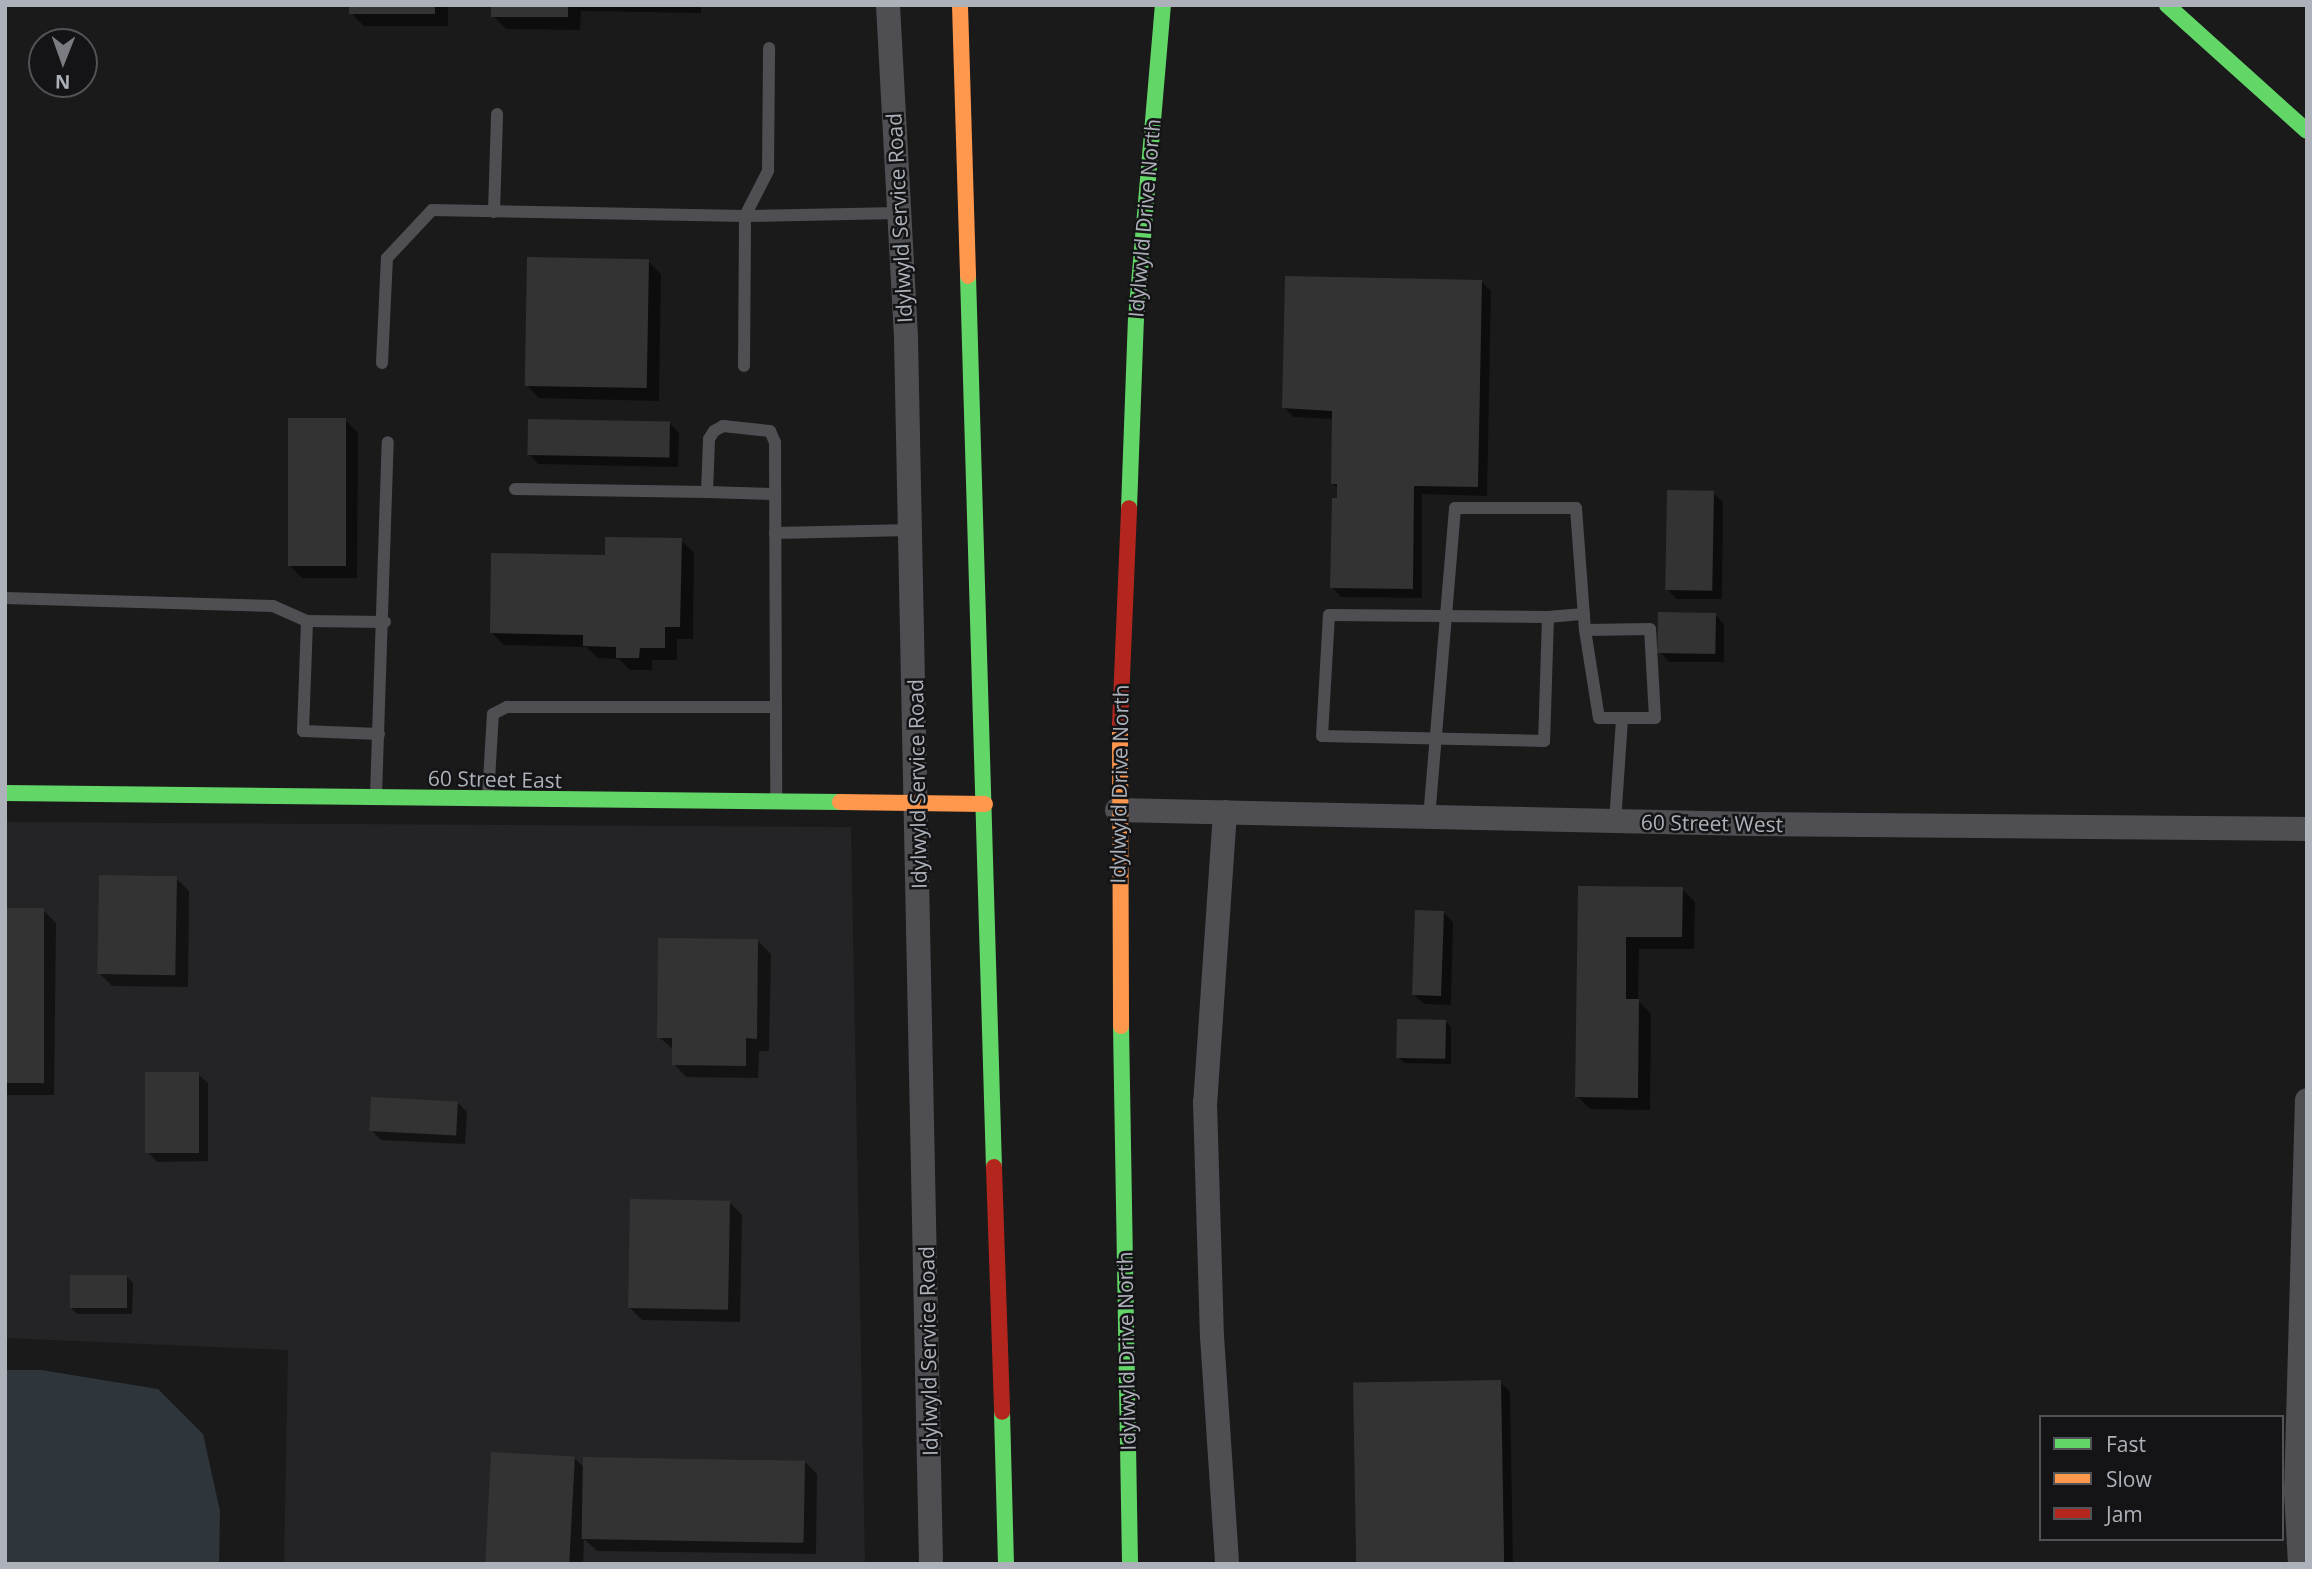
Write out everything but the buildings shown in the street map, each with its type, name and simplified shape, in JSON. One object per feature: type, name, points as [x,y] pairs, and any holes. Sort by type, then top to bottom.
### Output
[{"type":"main road","points":[[960,5],[1006,1564]]},
{"type":"main road","name":"Idylwyld Drive North","points":[[1130,1564],[1117,810],[1124,550],[1136,319],[1163,5]]},
{"type":"main road","points":[[2167,5],[2307,131]]},
{"type":"main road","name":"60 Street East","points":[[5,793],[985,804]]},
{"type":"street","name":"Idylwyld Service Road","points":[[888,5],[911,530],[931,1564]]},
{"type":"street","name":"60 Street West","points":[[1117,810],[1615,822],[2307,829]]},
{"type":"street","points":[[1225,812],[1205,1102],[1212,1336],[1227,1564]]},
{"type":"street","points":[[2300,1564],[2296,1492],[2307,1100]]},
{"type":"lane","points":[[744,366],[745,216],[768,171],[769,48]]},
{"type":"lane","points":[[494,212],[497,114]]},
{"type":"lane","points":[[382,363],[387,258],[432,210],[745,216],[899,213]]},
{"type":"lane","points":[[707,492],[709,439],[714,431],[723,426],[756,427],[770,431],[775,442],[776,803]]},
{"type":"lane","points":[[376,799],[385,622],[387,442]]},
{"type":"lane","points":[[515,489],[775,494]]},
{"type":"lane","points":[[1429,818],[1433,739],[1455,509],[1577,508],[1585,630],[1599,719],[1655,718],[1650,629],[1585,630]]},
{"type":"lane","points":[[775,533],[911,530]]},
{"type":"lane","points":[[5,598],[273,606],[307,621],[385,622]]},
{"type":"lane","points":[[1548,617],[1544,741],[1322,736],[1329,615],[1548,617],[1584,614]]},
{"type":"lane","points":[[307,621],[303,731],[379,734]]},
{"type":"lane","points":[[488,800],[493,715],[507,707],[776,707]]},
{"type":"lane","points":[[1615,822],[1622,719]]},
{"type":"shaded area","points":[[5,822],[851,827],[865,1564],[284,1564],[288,1350],[5,1338]]},
{"type":"shaded area","points":[[5,1370],[41,1370],[158,1389],[203,1434],[220,1511],[219,1564],[5,1564]]},
{"type":"traffic: fast","points":[[1129,508],[1136,319],[1163,5]]},
{"type":"traffic: fast","points":[[2167,5],[2307,131]]},
{"type":"traffic: fast","points":[[968,276],[994,1167]]},
{"type":"traffic: fast","points":[[5,793],[840,802]]},
{"type":"traffic: fast","points":[[1121,1026],[1130,1564]]},
{"type":"traffic: fast","points":[[1002,1412],[1006,1564]]},
{"type":"traffic: slow","points":[[960,5],[968,276]]},
{"type":"traffic: slow","points":[[1120,725],[1121,1026]]},
{"type":"traffic: slow","points":[[840,802],[985,804]]},
{"type":"traffic: jam","points":[[1120,725],[1129,508]]},
{"type":"traffic: jam","points":[[994,1167],[1002,1412]]}]
